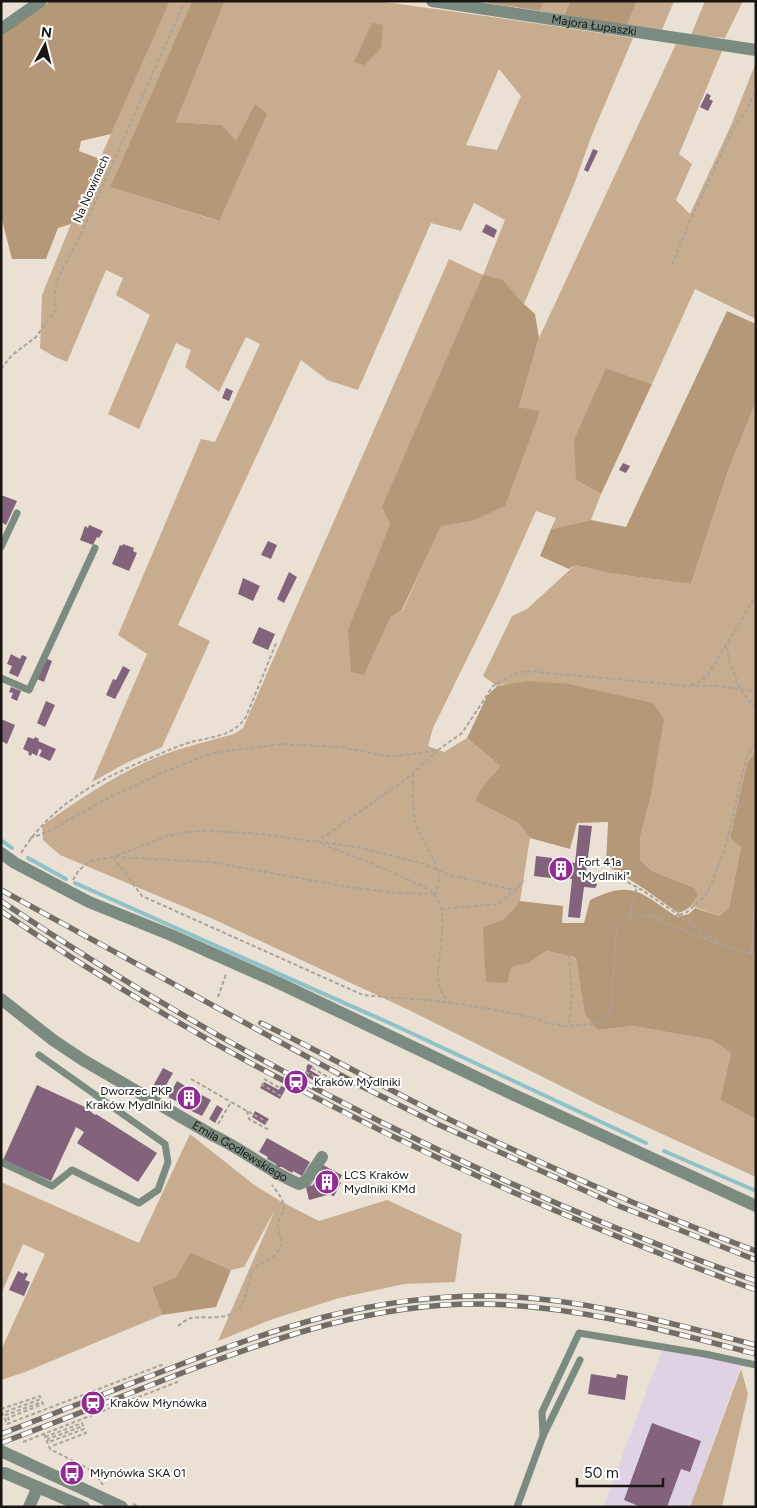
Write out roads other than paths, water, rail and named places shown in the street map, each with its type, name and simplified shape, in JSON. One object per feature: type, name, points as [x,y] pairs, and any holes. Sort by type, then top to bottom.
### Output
[{"type":"street","points":[[1,29],[41,1]]},
{"type":"street","name":"Majora Łupaszki","points":[[432,1],[756,50]]},
{"type":"street","points":[[1,853],[89,902],[171,935],[281,984],[512,1094],[756,1206]]},
{"type":"street","name":"Emila Godlewskiego","points":[[1,999],[82,1060],[234,1146],[288,1179],[299,1184],[306,1181],[322,1157]]},
{"type":"street","points":[[1,1451],[122,1507]]},
{"type":"street","points":[[1,1473],[5,1472],[84,1507]]},
{"type":"street","points":[[28,1507],[38,1487]]},
{"type":"lane","points":[[1,547],[17,513]]},
{"type":"lane","points":[[1,678],[29,690],[95,548]]},
{"type":"lane","points":[[19,1014],[24,1027]]},
{"type":"lane","points":[[1,1162],[52,1186],[72,1170],[139,1203],[158,1190],[168,1162],[165,1144],[40,1055]]},
{"type":"lane","points":[[543,1436],[542,1412],[579,1333],[756,1364]]},
{"type":"lane","points":[[517,1507],[543,1436],[580,1360]]},
{"type":"waterway","points":[[1,840],[12,848]]},
{"type":"waterway","points":[[28,858],[66,879]]},
{"type":"waterway","points":[[75,883],[396,1026],[646,1143]]},
{"type":"waterway","points":[[664,1151],[756,1191]]},
{"type":"railway","points":[[1,890],[359,1085],[435,1123],[619,1206],[756,1260]]},
{"type":"railway","points":[[1,901],[90,959],[180,1013],[366,1115],[462,1161],[559,1204],[657,1244],[756,1281]]},
{"type":"railway","points":[[1,911],[90,969],[180,1024],[367,1124],[559,1212],[756,1290]]},
{"type":"railway","points":[[261,1023],[440,1115],[518,1152],[636,1204],[756,1251]]},
{"type":"railway","points":[[1,1434],[247,1340],[326,1316],[408,1301],[450,1297],[494,1296],[560,1301],[626,1313],[756,1345]]},
{"type":"railway","points":[[1,1443],[249,1348],[326,1325],[405,1309],[445,1305],[486,1304],[554,1309],[622,1321],[756,1354]]},
{"type":"place","name":"Fort 41a \"Mydlniki\"","points":[[561,869]]},
{"type":"place","name":"Kraków Mydlniki","points":[[296,1082]]},
{"type":"place","name":"Dworzec PKP Kraków Mydlniki","points":[[189,1098]]},
{"type":"place","name":"LCS Kraków Mydlniki KMd","points":[[327,1182]]},
{"type":"place","name":"Kraków Młynówka","points":[[93,1403]]},
{"type":"place","name":"Młynówka SKA 01","points":[[72,1473]]}]
